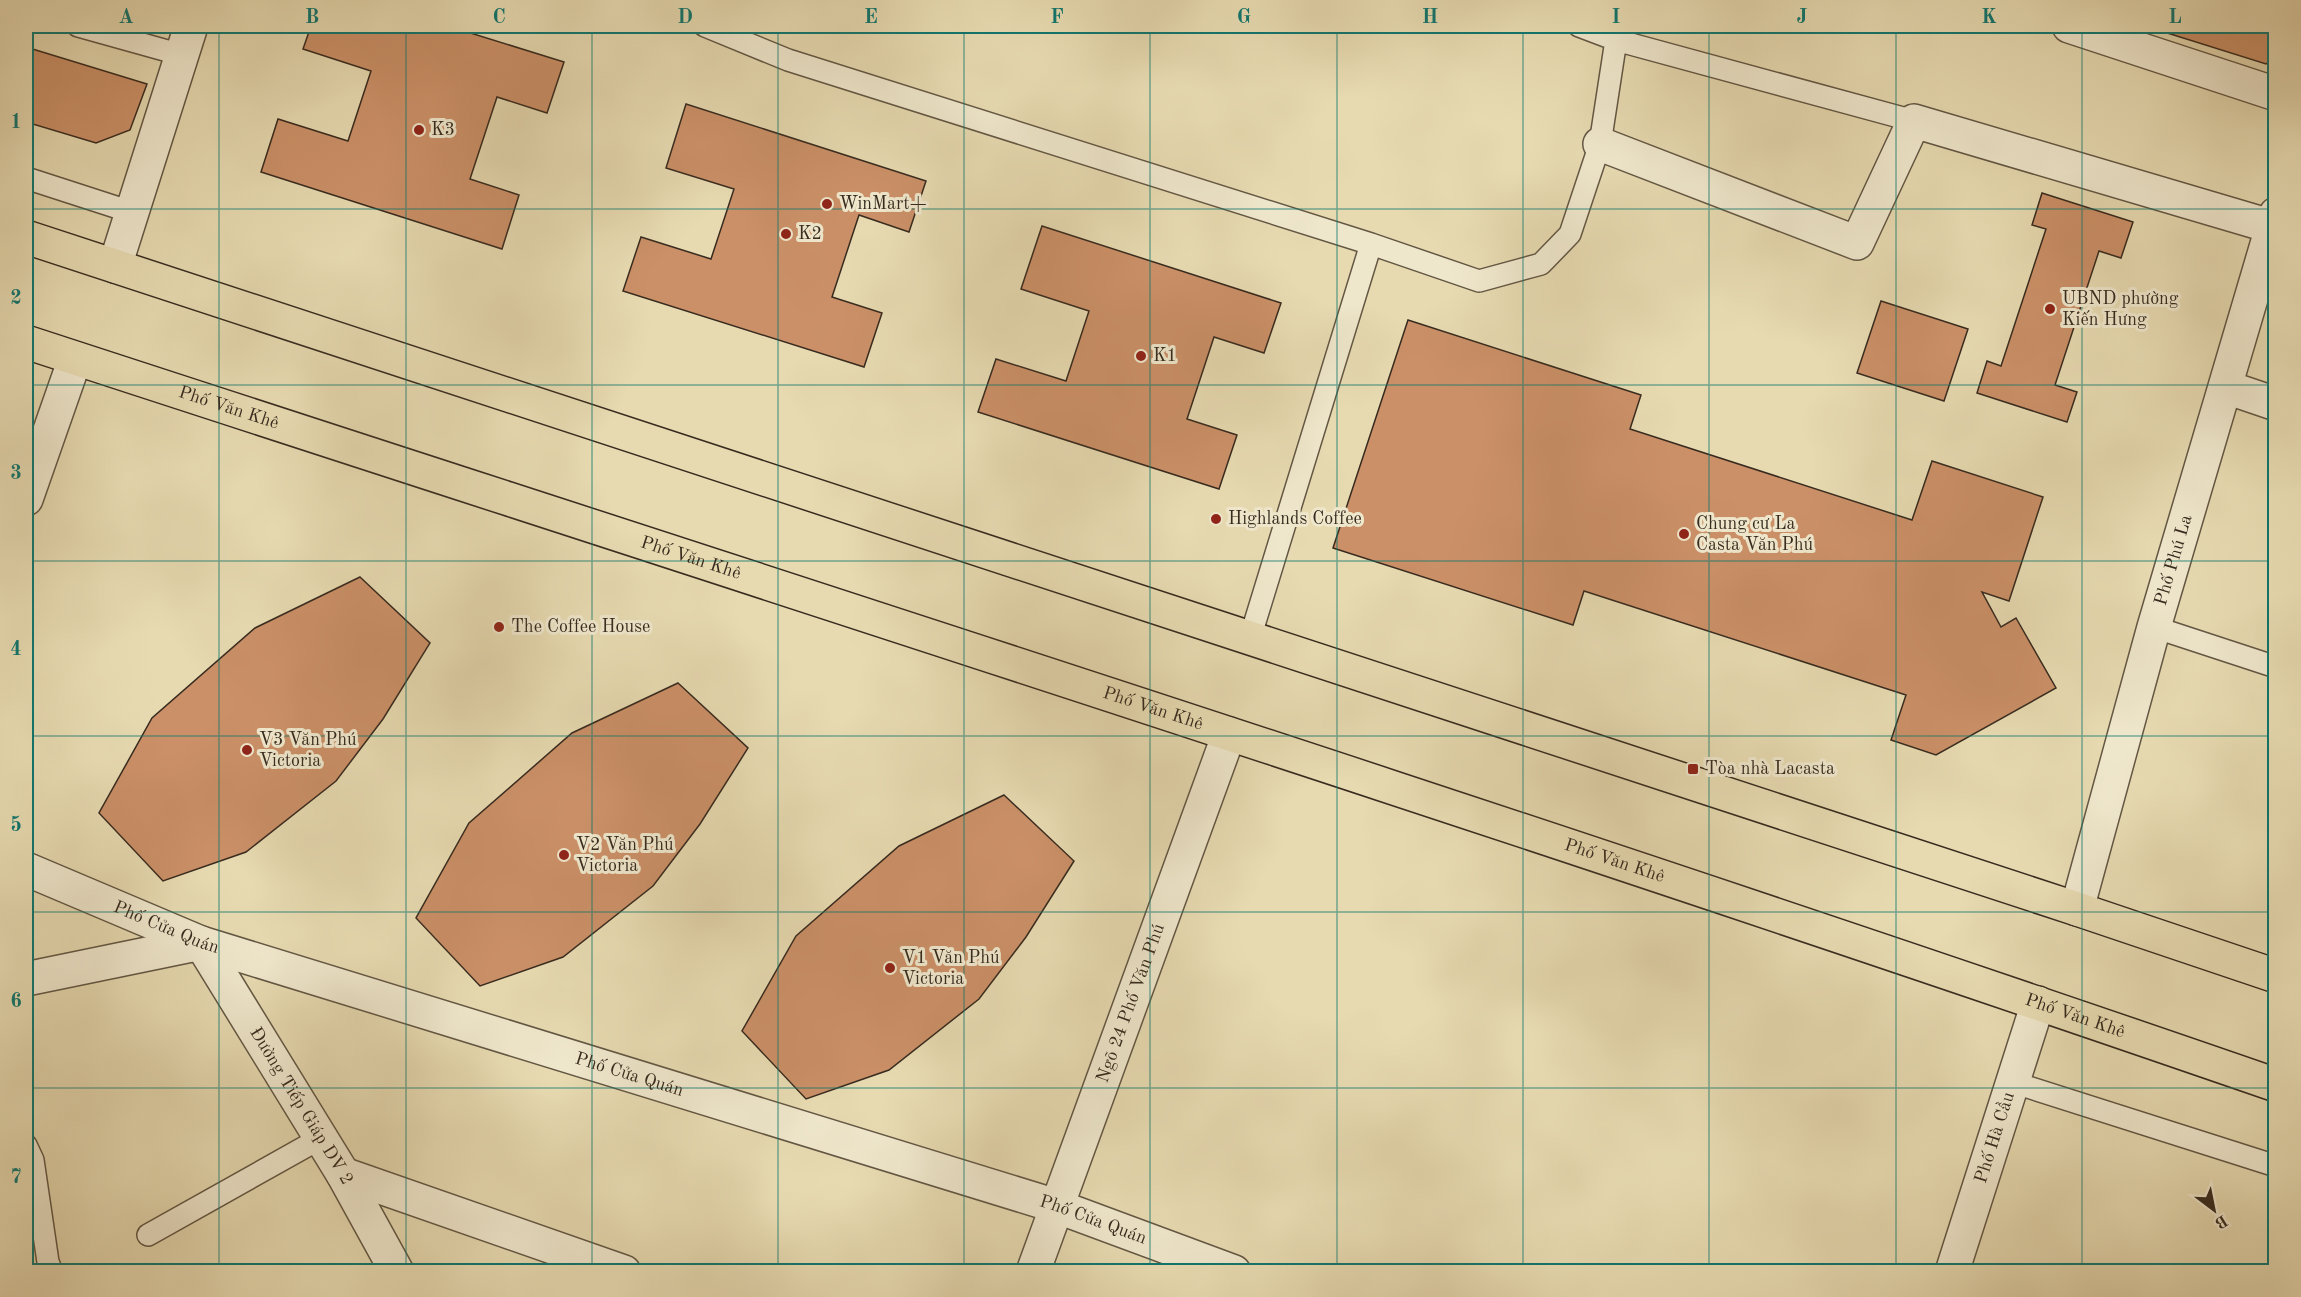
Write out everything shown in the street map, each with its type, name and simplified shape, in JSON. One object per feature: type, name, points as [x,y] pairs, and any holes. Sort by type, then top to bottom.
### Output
[{"type":"main road","points":[[26,237],[2276,976]]},
{"type":"main road","name":"Phố Văn Khê","points":[[26,342],[1228,734],[2038,1003],[2276,1085]]},
{"type":"street","points":[[2069,26],[2276,94]]},
{"type":"street","points":[[114,266],[186,40]]},
{"type":"street","points":[[1600,144],[1857,243],[1914,121],[2273,220]]},
{"type":"street","name":"Phố Phú La","points":[[2077,909],[2154,627],[2273,220]]},
{"type":"street","points":[[26,499],[75,359]]},
{"type":"street","points":[[2226,387],[2276,404]]},
{"type":"street","name":"Ngõ 24 Phố Văn Phú","points":[[1033,1272],[1228,734]]},
{"type":"street","name":"Phố Cửa Quán","points":[[26,869],[201,943],[1056,1206],[1234,1272]]},
{"type":"street","points":[[26,979],[201,943]]},
{"type":"street","name":"Đường Tiếp Giáp DV 2","points":[[201,943],[343,1174],[397,1272]]},
{"type":"street","name":"Phố Hà Cầu","points":[[1952,1272],[2038,1003]]},
{"type":"street","points":[[343,1174],[624,1272]]},
{"type":"lane","points":[[78,26],[186,40]]},
{"type":"lane","points":[[705,26],[788,60],[1371,244],[1479,281],[1541,264],[1570,234],[1600,144],[1616,40]]},
{"type":"lane","points":[[1579,26],[1616,40],[1914,121]]},
{"type":"lane","points":[[26,178],[131,212]]},
{"type":"lane","points":[[1250,638],[1371,244]]},
{"type":"lane","points":[[2154,627],[2276,667]]},
{"type":"lane","points":[[2012,1082],[2276,1166]]},
{"type":"lane","points":[[148,1235],[321,1138]]},
{"type":"lane","points":[[26,1145],[33,1160],[48,1262],[52,1272]]},
{"type":"building","name":"K3","points":[[311,26],[448,26],[564,62],[547,113],[497,97],[470,179],[519,195],[502,249],[261,172],[278,119],[348,141],[371,71],[303,49]]},
{"type":"building","points":[[2145,26],[2276,26],[2276,58],[2266,64]]},
{"type":"building","points":[[26,47],[147,84],[130,130],[96,143],[26,122]]},
{"type":"building","name":"K2","points":[[686,104],[926,181],[909,232],[859,215],[832,297],[882,313],[864,367],[623,291],[641,237],[711,259],[734,189],[666,168]]},
{"type":"building","name":"UBND phường Kiến Hưng","points":[[2042,193],[2133,222],[2121,258],[2099,251],[2055,385],[2077,392],[2067,422],[1977,393],[1987,361],[2001,366],[2046,229],[2032,225]]},
{"type":"building","name":"K1","points":[[1042,226],[1281,303],[1264,353],[1214,337],[1187,419],[1237,435],[1219,489],[978,412],[996,359],[1066,381],[1089,311],[1021,289]]},
{"type":"building","points":[[1881,301],[1968,329],[1944,401],[1857,373]]},
{"type":"building","name":"Chung cư La Casta Văn Phú","points":[[1408,320],[1641,395],[1630,429],[1912,520],[1932,461],[2043,497],[2009,601],[1982,592],[2001,627],[2016,618],[2056,688],[1936,755],[1891,740],[1906,695],[1584,591],[1573,625],[1333,548]]},
{"type":"building","name":"V3 Văn Phú Victoria","points":[[360,577],[430,643],[383,719],[336,781],[246,852],[163,881],[99,813],[152,718],[255,628]]},
{"type":"building","name":"V2 Văn Phú Victoria","points":[[678,683],[748,748],[700,824],[653,886],[563,957],[480,986],[416,918],[469,823],[572,733]]},
{"type":"building","name":"V1 Văn Phú Victoria","points":[[1004,795],[1074,861],[1026,937],[979,999],[889,1070],[806,1099],[742,1031],[796,936],[899,846]]},
{"type":"place","name":"K3","points":[[419,130]]},
{"type":"place","name":"WinMart+","points":[[827,204]]},
{"type":"place","name":"K2","points":[[786,234]]},
{"type":"place","name":"UBND phường Kiến Hưng","points":[[2050,309]]},
{"type":"place","name":"K1","points":[[1141,356]]},
{"type":"place","name":"Highlands Coffee","points":[[1216,519]]},
{"type":"place","name":"Chung cư La Casta Văn Phú","points":[[1684,534]]},
{"type":"place","name":"The Coffee House","points":[[499,627]]},
{"type":"place","name":"V3 Văn Phú Victoria","points":[[247,750]]},
{"type":"place","name":"Tòa nhà Lacasta","points":[[1693,769]]},
{"type":"place","name":"V2 Văn Phú Victoria","points":[[564,855]]},
{"type":"place","name":"V1 Văn Phú Victoria","points":[[890,968]]}]
